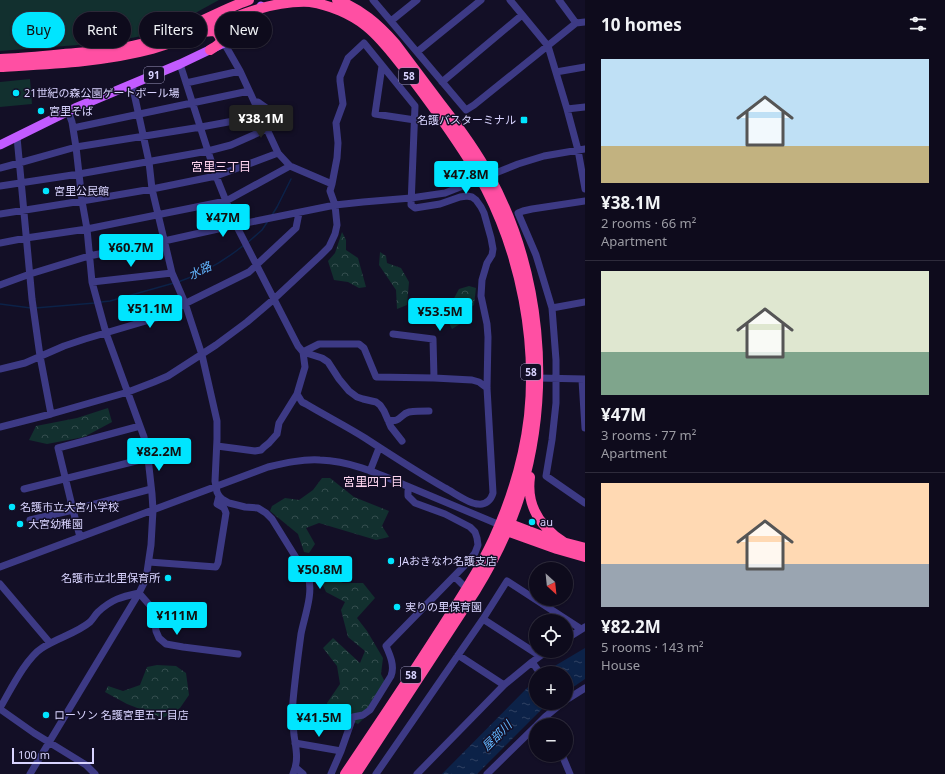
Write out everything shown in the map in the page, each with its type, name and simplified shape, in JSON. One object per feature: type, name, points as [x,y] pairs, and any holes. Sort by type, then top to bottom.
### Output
[{"type":"highway","points":[[219,12],[234,0]]},
{"type":"highway","points":[[220,12],[249,0]]},
{"type":"highway","name":"58","points":[[337,0],[365,14],[399,40],[463,134],[510,222],[524,262],[530,287],[537,334],[537,407],[529,462],[521,492],[506,526],[494,560],[356,774]]},
{"type":"highway","name":"58","points":[[207,28],[262,3],[300,1],[325,5],[347,14],[366,26],[392,53],[419,88],[451,134],[485,177],[487,191],[502,224],[509,244],[526,314],[530,364],[530,397],[526,438],[506,526],[484,559],[467,589],[345,774]]},
{"type":"highway","points":[[0,59],[96,51],[135,46],[168,36],[215,14]]},
{"type":"highway","points":[[207,32],[216,32],[220,38],[219,44],[210,50]]},
{"type":"highway","name":"58","points":[[0,68],[114,57],[156,48]]},
{"type":"highway","points":[[529,462],[531,471],[529,490],[535,511],[542,525],[565,543]]},
{"type":"highway","points":[[506,526],[585,548]]},
{"type":"highway","points":[[506,526],[557,549],[585,557]]},
{"type":"main road","name":"91","points":[[0,145],[68,112],[215,48]]},
{"type":"street","points":[[373,0],[391,21],[399,40],[417,52],[466,110],[576,23],[585,22]]},
{"type":"street","points":[[391,21],[417,0]]},
{"type":"street","points":[[417,52],[481,0]]},
{"type":"street","points":[[510,0],[548,46],[581,150],[585,189]]},
{"type":"street","points":[[559,0],[576,23]]},
{"type":"street","points":[[442,82],[522,15]]},
{"type":"street","points":[[0,426],[51,414],[128,392],[168,376],[232,334],[274,299],[320,256],[332,241],[337,226],[335,206],[330,192],[337,158],[338,143],[336,123],[343,104],[340,77],[348,58],[364,43],[415,106],[411,205],[415,208],[440,204],[460,197],[472,197],[476,200],[484,213],[492,238],[492,255],[487,263],[482,280],[481,296],[487,324],[488,337],[487,388],[493,493],[492,498],[487,503],[478,505],[441,486],[364,438],[302,402],[297,394]]},
{"type":"street","points":[[226,48],[240,71],[278,153],[290,166],[332,184]]},
{"type":"street","points":[[180,64],[216,176],[236,225],[298,346],[303,352],[322,358],[328,362],[349,391],[363,399],[376,402],[380,405],[391,427],[402,441]]},
{"type":"street","points":[[382,66],[375,114],[415,120]]},
{"type":"street","points":[[556,72],[585,67]]},
{"type":"street","points":[[186,83],[240,71]]},
{"type":"street","points":[[132,84],[149,162],[152,189],[172,273],[185,303],[202,355],[217,421],[215,481],[219,496],[217,504],[224,508],[226,513],[216,568],[149,562]]},
{"type":"street","points":[[73,128],[249,91]]},
{"type":"street","points":[[0,186],[22,184],[208,151],[231,145],[286,121],[258,102],[254,102]]},
{"type":"street","points":[[567,109],[585,107]]},
{"type":"street","points":[[30,774],[139,593],[148,572],[151,545],[153,510],[148,458],[144,437],[106,333],[92,282],[76,147],[71,119],[68,112]]},
{"type":"street","points":[[0,168],[76,147],[261,116]]},
{"type":"street","points":[[17,137],[32,299],[40,356],[51,414]]},
{"type":"street","points":[[0,285],[89,256],[236,225],[335,206],[445,193],[518,164],[544,156],[581,150]]},
{"type":"street","points":[[0,214],[152,189],[216,176],[278,153]]},
{"type":"street","points":[[0,243],[86,229],[226,201],[290,166]]},
{"type":"street","points":[[585,201],[532,209],[518,213],[536,256],[552,308],[556,360],[556,403],[546,476],[585,503]]},
{"type":"street","points":[[0,369],[25,363],[64,346],[156,318],[249,272],[296,228],[299,213]]},
{"type":"street","points":[[92,282],[172,273]]},
{"type":"street","points":[[552,308],[585,302]]},
{"type":"street","points":[[393,334],[433,339],[434,378]]},
{"type":"street","points":[[303,352],[319,344],[360,344],[364,348],[376,377],[472,380],[479,382],[487,388]]},
{"type":"street","points":[[217,446],[255,451],[261,450],[269,443],[277,434],[279,424],[297,394],[305,368],[303,352]]},
{"type":"street","points":[[538,378],[583,379],[585,428]]},
{"type":"street","points":[[388,420],[399,420],[407,412],[417,410],[429,411]]},
{"type":"street","points":[[80,537],[58,448],[140,426]]},
{"type":"street","points":[[370,471],[379,448]]},
{"type":"street","points":[[24,489],[148,458]]},
{"type":"street","points":[[0,567],[268,466],[296,461],[320,460],[345,463],[370,471],[506,526]]},
{"type":"street","points":[[435,497],[441,486]]},
{"type":"street","points":[[331,774],[353,717],[363,715],[370,710],[391,676],[393,671],[386,646],[468,563],[475,553],[478,545],[475,532],[470,526],[415,502],[408,496],[409,487]]},
{"type":"street","points":[[30,520],[151,489]]},
{"type":"street","points":[[219,496],[229,503],[245,507],[258,508],[266,513],[272,519],[310,580],[310,590],[302,633],[292,717],[297,757],[294,771],[303,774]]},
{"type":"street","points":[[455,577],[467,589]]},
{"type":"street","points":[[376,774],[483,619],[507,581],[583,628],[573,634]]},
{"type":"street","points":[[0,584],[50,643]]},
{"type":"street","points":[[95,774],[86,765],[0,709],[22,670],[40,649],[74,632],[91,621],[105,606],[116,599],[139,593]]},
{"type":"street","points":[[139,593],[153,609],[156,632],[159,638],[166,644],[238,654]]},
{"type":"street","points":[[483,619],[529,649]]},
{"type":"street","points":[[458,655],[504,685]]},
{"type":"street","points":[[417,774],[504,685],[537,658]]},
{"type":"street","points":[[532,662],[535,666]]},
{"type":"street","points":[[573,696],[585,688]]},
{"type":"street","points":[[545,717],[554,710]]},
{"type":"street","points":[[489,773],[529,733]]},
{"type":"street","points":[[295,743],[340,751]]},
{"type":"street","points":[[565,762],[570,774]]},
{"type":"green space","points":[[0,0],[219,0],[197,12],[139,12],[139,37],[131,38],[131,12],[73,12],[73,45],[65,46],[65,12],[12,12],[12,48],[39,48],[0,51]]},
{"type":"green space","name":"21世紀の森公園ゲートボール場","points":[[30,79],[32,104],[0,107],[0,82]]},
{"type":"green space","points":[[342,232],[346,240],[346,250],[358,258],[366,287],[359,288],[348,282],[334,280],[328,261],[335,253]]},
{"type":"green space","points":[[380,252],[386,256],[387,263],[401,268],[409,282],[407,305],[397,309],[396,290],[379,265]]},
{"type":"green space","points":[[469,286],[476,288],[474,305],[463,312],[460,324],[452,329],[445,315],[459,289]]},
{"type":"green space","points":[[108,408],[112,422],[84,437],[47,444],[29,440],[36,426],[77,418]]},
{"type":"green space","points":[[322,478],[330,478],[354,497],[389,511],[382,526],[389,537],[376,540],[319,523],[306,528],[315,544],[309,553],[304,552],[298,534],[270,511],[272,506],[285,498],[299,500],[313,490]]},
{"type":"green space","points":[[326,574],[343,583],[363,583],[375,598],[357,618],[367,631],[383,658],[381,674],[387,686],[376,706],[358,724],[328,710],[327,703],[340,684],[337,666],[323,648],[333,638],[360,663],[365,651],[348,637],[341,610],[345,602],[326,592],[319,577]]},
{"type":"green space","points":[[157,665],[176,666],[186,673],[189,695],[180,708],[163,718],[127,704],[105,692],[108,686],[123,691],[140,685],[147,667]]},
{"type":"water","points":[[585,648],[585,679],[573,687],[573,666],[555,666],[568,658],[573,658],[573,655]]},
{"type":"water","name":"屋部川","points":[[529,686],[529,710],[541,710],[533,718],[529,718],[529,722],[477,774],[442,774]]},
{"type":"waterway","name":"水路","points":[[272,215],[291,179]]},
{"type":"waterway","name":"水路","points":[[247,243],[262,230],[268,221]]},
{"type":"waterway","name":"水路","points":[[178,282],[196,275],[229,256],[244,245]]},
{"type":"waterway","name":"水路","points":[[101,302],[110,301],[174,283]]},
{"type":"waterway","name":"水路","points":[[35,308],[95,303]]},
{"type":"waterway","name":"水路","points":[[0,304],[31,308]]},
{"type":"place","name":"21世紀の森公園ゲートボール場","points":[[16,93]]},
{"type":"place","name":"宮里そば","points":[[41,111]]},
{"type":"place","name":"名護バスターミナル","points":[[524,120]]},
{"type":"place","name":"宮里公民館","points":[[46,191]]},
{"type":"place","name":"名護市立大宮小学校","points":[[12,507]]},
{"type":"place","name":"au","points":[[532,522]]},
{"type":"place","name":"大宮幼稚園","points":[[20,524]]},
{"type":"place","name":"JAおきなわ名護支店","points":[[391,561]]},
{"type":"place","name":"名護市立北里保育所","points":[[168,578]]},
{"type":"place","name":"実りの里保育園","points":[[397,607]]},
{"type":"place","name":"ローソン 名護宮里五丁目店","points":[[46,715]]},
{"type":"district","name":"宮里三丁目","points":[[221,167]]},
{"type":"district","name":"宮里四丁目","points":[[373,482]]}]
